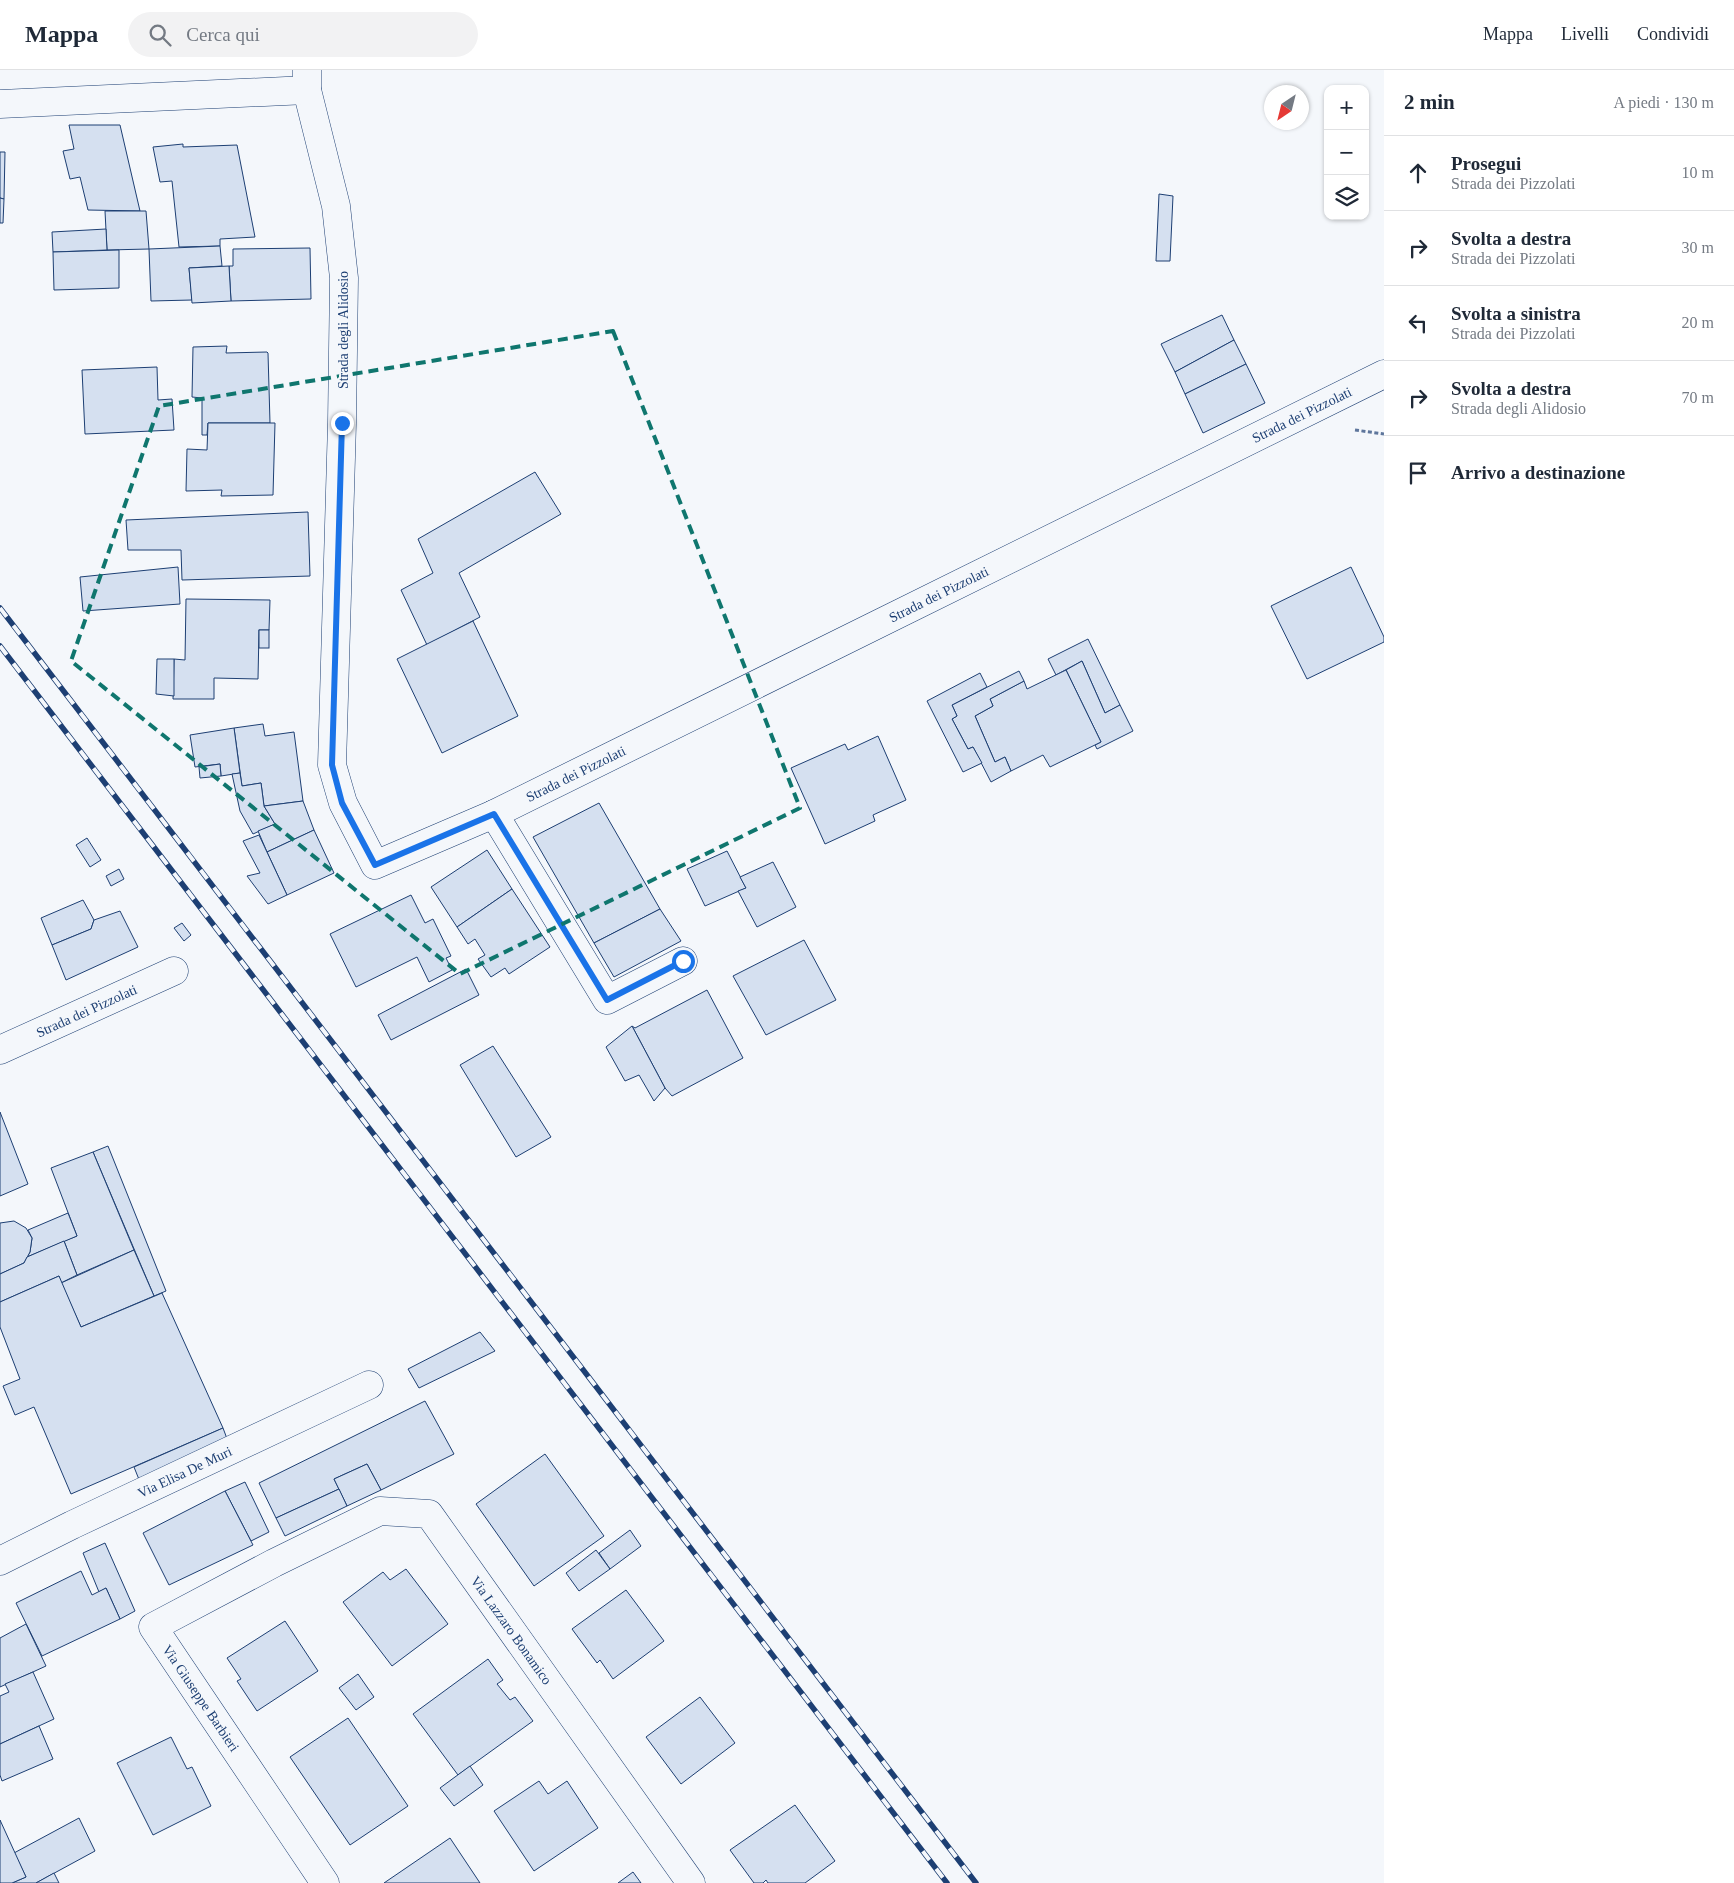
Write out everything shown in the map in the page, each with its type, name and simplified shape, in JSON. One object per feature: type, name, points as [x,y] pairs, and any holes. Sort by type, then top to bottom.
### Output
[{"type":"street","name":"Strada degli Alidosio","points":[[0,104],[307,80],[336,206],[344,278],[342,423],[332,765],[342,803],[375,865]]},
{"type":"street","name":"Strada dei Pizzolati","points":[[375,865],[494,814],[1384,374]]},
{"type":"street","points":[[494,814],[607,1000],[683,961]]},
{"type":"street","name":"Strada dei Pizzolati","points":[[0,1050],[174,971]]},
{"type":"street","name":"Via Elisa De Muri","points":[[0,1561],[72,1525],[370,1385]]},
{"type":"street","name":"Via Lazzaro Bonamico","points":[[274,1563],[380,1511],[429,1514],[691,1883]]},
{"type":"street","name":"Via Giuseppe Barbieri","points":[[274,1563],[153,1627],[325,1883]]},
{"type":"highlighted area","points":[[613,331],[800,808],[460,974],[71,661],[159,406]]},
{"type":"building","points":[[69,125],[120,125],[140,211],[88,210],[80,177],[70,179],[63,151],[74,149]]},
{"type":"building","points":[[183,144],[183,147],[237,145],[255,237],[220,239],[220,246],[179,247],[172,181],[160,182],[153,147]]},
{"type":"building","points":[[0,152],[5,152],[4,199],[0,198]]},
{"type":"building","points":[[1159,194],[1173,196],[1170,261],[1156,261]]},
{"type":"building","points":[[0,198],[4,199],[3,223],[0,223]]},
{"type":"building","points":[[105,211],[146,211],[149,249],[107,250]]},
{"type":"building","points":[[106,229],[107,250],[53,252],[52,232]]},
{"type":"building","points":[[220,246],[222,266],[189,268],[192,300],[151,301],[149,249]]},
{"type":"building","points":[[310,248],[311,299],[231,301],[229,266],[233,266],[233,249]]},
{"type":"building","points":[[119,250],[119,288],[54,290],[53,252]]},
{"type":"building","points":[[229,266],[231,301],[192,303],[189,268]]},
{"type":"building","points":[[1222,315],[1234,340],[1175,372],[1161,344]]},
{"type":"building","points":[[1234,340],[1246,364],[1185,394],[1175,372]]},
{"type":"building","points":[[227,346],[226,353],[268,353],[270,423],[208,423],[207,435],[202,435],[202,398],[192,397],[193,347]]},
{"type":"building","points":[[1246,364],[1265,403],[1203,433],[1185,394]]},
{"type":"building","points":[[157,367],[158,400],[172,399],[174,430],[85,434],[82,370]]},
{"type":"building","points":[[208,423],[275,423],[273,495],[221,496],[222,490],[186,491],[187,449],[207,450]]},
{"type":"building","points":[[535,472],[561,514],[459,573],[480,617],[427,645],[401,590],[433,573],[418,539]]},
{"type":"building","points":[[308,512],[310,576],[182,580],[181,550],[128,550],[126,520]]},
{"type":"building","points":[[178,567],[180,604],[83,611],[80,577]]},
{"type":"building","points":[[1351,567],[1384,637],[1384,642],[1307,679],[1271,606]]},
{"type":"building","points":[[186,599],[270,600],[269,630],[259,630],[258,679],[214,678],[214,699],[173,699],[174,659],[185,660]]},
{"type":"building","points":[[473,621],[518,716],[442,753],[397,659]]},
{"type":"building","points":[[259,630],[269,630],[269,648],[259,648]]},
{"type":"building","points":[[1088,639],[1120,705],[1105,713],[1082,661],[1056,675],[1048,659]]},
{"type":"building","points":[[157,659],[174,659],[174,696],[156,694]]},
{"type":"building","points":[[1082,661],[1105,713],[1120,705],[1133,731],[1097,749],[1095,745],[1101,742],[1066,670]]},
{"type":"building","points":[[1066,670],[1101,742],[1050,767],[1043,755],[1011,771],[1005,757],[995,762],[975,716],[993,706],[990,699],[1024,681],[1027,689]]},
{"type":"building","points":[[1019,671],[1024,681],[990,699],[993,706],[975,716],[995,762],[1005,757],[1011,771],[991,782],[973,747],[968,749],[952,719],[957,716],[952,705]]},
{"type":"building","points":[[980,673],[987,687],[952,705],[957,716],[952,719],[968,749],[973,747],[982,763],[963,772],[927,701]]},
{"type":"building","points":[[263,724],[265,736],[294,732],[303,801],[264,806],[261,783],[242,786],[234,728]]},
{"type":"building","points":[[234,728],[240,773],[221,776],[220,764],[195,767],[190,735]]},
{"type":"building","points":[[878,736],[906,800],[873,815],[875,821],[825,844],[791,768],[845,744],[848,750]]},
{"type":"building","points":[[220,764],[221,776],[200,778],[199,767]]},
{"type":"building","points":[[240,773],[242,786],[261,783],[264,806],[275,824],[253,834],[240,811],[232,774]]},
{"type":"building","points":[[303,801],[314,830],[267,852],[258,831],[275,824],[264,806]]},
{"type":"building","points":[[599,803],[660,909],[594,943],[533,837]]},
{"type":"building","points":[[314,830],[334,873],[287,895],[267,852]]},
{"type":"building","points":[[259,835],[287,895],[268,904],[247,876],[260,873],[243,841]]},
{"type":"building","points":[[87,838],[101,860],[90,867],[76,845]]},
{"type":"building","points":[[487,850],[512,889],[457,927],[431,887]]},
{"type":"building","points":[[727,851],[746,888],[705,906],[687,869]]},
{"type":"building","points":[[773,862],[796,907],[757,927],[738,891],[746,888],[740,877]]},
{"type":"building","points":[[119,869],[124,879],[111,886],[106,876]]},
{"type":"building","points":[[512,889],[550,947],[509,974],[505,968],[491,977],[478,959],[485,955],[475,939],[468,944],[457,927]]},
{"type":"building","points":[[411,895],[425,923],[433,919],[451,956],[446,958],[452,970],[429,982],[417,957],[356,987],[330,934]]},
{"type":"building","points":[[83,900],[94,920],[91,929],[52,945],[41,918]]},
{"type":"building","points":[[660,909],[681,941],[614,977],[594,943]]},
{"type":"building","points":[[120,911],[138,947],[66,980],[52,945],[91,929],[94,920]]},
{"type":"building","points":[[182,923],[191,935],[184,941],[174,928]]},
{"type":"building","points":[[804,940],[836,1000],[766,1035],[733,976]]},
{"type":"building","points":[[466,969],[479,995],[391,1040],[378,1015]]},
{"type":"building","points":[[707,990],[743,1058],[672,1096],[665,1088],[632,1026],[635,1028]]},
{"type":"building","points":[[632,1026],[665,1088],[654,1101],[639,1075],[625,1081],[606,1047]]},
{"type":"building","points":[[493,1046],[551,1137],[516,1157],[460,1065]]},
{"type":"building","points":[[0,1112],[28,1184],[0,1196]]},
{"type":"building","points":[[108,1146],[166,1291],[154,1296],[93,1152]]},
{"type":"building","points":[[93,1152],[134,1250],[77,1275],[64,1241],[77,1236],[51,1168]]},
{"type":"building","points":[[68,1213],[77,1236],[27,1257],[30,1252],[32,1238],[28,1230]]},
{"type":"building","points":[[14,1221],[26,1228],[32,1238],[30,1252],[24,1263],[0,1274],[0,1223]]},
{"type":"building","points":[[64,1241],[77,1275],[61,1283],[59,1276],[0,1302],[0,1274],[24,1263],[27,1257]]},
{"type":"building","points":[[134,1250],[154,1296],[81,1327],[61,1283]]},
{"type":"building","points":[[59,1276],[81,1327],[162,1293],[223,1428],[71,1494],[34,1407],[15,1415],[3,1386],[20,1379],[0,1327],[0,1302]]},
{"type":"building","points":[[480,1332],[495,1351],[419,1388],[408,1369]]},
{"type":"building","points":[[425,1401],[454,1454],[381,1490],[367,1464],[334,1479],[339,1489],[276,1518],[259,1483]]},
{"type":"building","points":[[223,1428],[229,1444],[140,1482],[134,1467]]},
{"type":"building","points":[[545,1454],[604,1536],[534,1586],[476,1504]]},
{"type":"building","points":[[367,1464],[381,1490],[347,1506],[334,1479]]},
{"type":"building","points":[[245,1482],[269,1532],[251,1541],[225,1491]]},
{"type":"building","points":[[339,1489],[347,1506],[285,1536],[276,1518]]},
{"type":"building","points":[[225,1491],[253,1545],[169,1585],[143,1533]]},
{"type":"building","points":[[630,1530],[641,1546],[610,1569],[599,1553]]},
{"type":"building","points":[[105,1543],[135,1611],[120,1619],[106,1588],[99,1592],[83,1553]]},
{"type":"building","points":[[596,1550],[610,1569],[579,1591],[566,1573]]},
{"type":"building","points":[[406,1569],[448,1624],[392,1666],[343,1602],[383,1572],[390,1580]]},
{"type":"building","points":[[81,1571],[92,1595],[106,1588],[120,1619],[42,1656],[16,1603]]},
{"type":"building","points":[[626,1590],[664,1641],[613,1679],[600,1660],[597,1663],[572,1629]]},
{"type":"building","points":[[285,1621],[318,1671],[257,1711],[237,1681],[241,1679],[227,1658]]},
{"type":"building","points":[[26,1624],[46,1666],[0,1687],[0,1638]]},
{"type":"building","points":[[488,1659],[503,1680],[497,1684],[510,1700],[515,1697],[533,1721],[458,1775],[413,1714]]},
{"type":"building","points":[[33,1672],[54,1719],[0,1744],[0,1696],[9,1692],[5,1684]]},
{"type":"building","points":[[358,1674],[374,1697],[356,1710],[339,1688]]},
{"type":"building","points":[[700,1697],[735,1743],[681,1784],[646,1737]]},
{"type":"building","points":[[348,1718],[408,1806],[350,1845],[290,1757]]},
{"type":"building","points":[[39,1726],[53,1759],[2,1781],[0,1775],[0,1744]]},
{"type":"building","points":[[171,1737],[187,1769],[192,1767],[211,1806],[153,1835],[117,1763]]},
{"type":"building","points":[[470,1766],[483,1785],[454,1806],[440,1788]]},
{"type":"building","points":[[539,1781],[548,1794],[567,1781],[598,1828],[534,1871],[494,1811]]},
{"type":"building","points":[[795,1805],[835,1861],[805,1883],[768,1883],[766,1880],[763,1883],[754,1883],[730,1850]]},
{"type":"building","points":[[79,1818],[95,1851],[36,1883],[12,1883],[26,1877],[14,1853]]},
{"type":"building","points":[[0,1820],[26,1877],[12,1883],[0,1883]]},
{"type":"building","points":[[450,1838],[480,1883],[384,1883]]},
{"type":"building","points":[[633,1872],[641,1883],[618,1883]]},
{"type":"building","points":[[54,1873],[59,1883],[36,1883]]},
{"type":"railway","points":[[0,608],[976,1883]]},
{"type":"railway","points":[[0,646],[947,1883]]},
{"type":"route","points":[[342,423],[332,765],[342,803],[375,865],[494,814],[607,1000],[683,961]]}]
